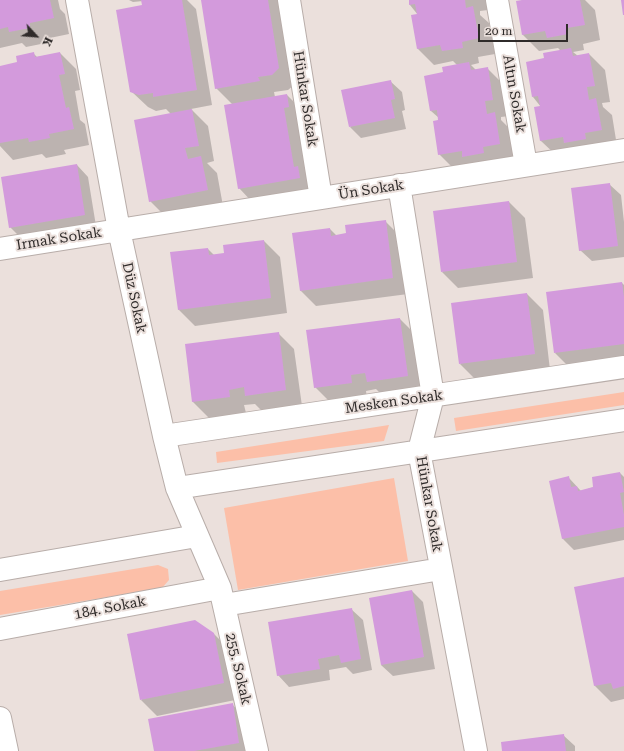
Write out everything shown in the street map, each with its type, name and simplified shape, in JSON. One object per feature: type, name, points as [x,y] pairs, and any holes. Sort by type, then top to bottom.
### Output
[{"type":"street","name":"Düz Sokak","points":[[77,0],[118,230],[164,436],[177,488],[222,596]]},
{"type":"street","name":"Hünkar Sokak","points":[[289,0],[321,198]]},
{"type":"street","name":"Altın Sokak","points":[[497,0],[526,165]]},
{"type":"street","name":"Ün Sokak","points":[[118,230],[624,150]]},
{"type":"street","name":"Hünkar Sokak","points":[[400,185],[432,396],[419,451],[476,751]]},
{"type":"street","name":"Irmak Sokak","points":[[0,249],[118,230]]},
{"type":"street","name":"Mesken Sokak","points":[[164,436],[624,367]]},
{"type":"street","points":[[177,488],[624,420]]},
{"type":"street","points":[[0,570],[197,536]]},
{"type":"street","name":"184. Sokak","points":[[0,629],[222,596],[441,569]]},
{"type":"street","name":"255. Sokak","points":[[222,596],[257,751]]},
{"type":"street","points":[[0,718],[7,751]]},
{"type":"shaded area","points":[[624,392],[624,405],[456,431],[454,418]]},
{"type":"shaded area","points":[[389,425],[384,441],[217,463],[216,452]]},
{"type":"shaded area","points":[[394,478],[408,561],[238,590],[224,508]]},
{"type":"shaded area","points":[[158,565],[168,569],[169,580],[162,588],[0,615],[0,591]]},
{"type":"building","points":[[0,0],[50,0],[54,18],[30,23],[30,28],[9,32],[8,27],[0,29]]},
{"type":"building","points":[[141,0],[182,0],[197,90],[153,97],[153,93],[139,95],[130,92],[116,10],[142,5]]},
{"type":"building","points":[[201,0],[268,0],[279,68],[272,75],[258,77],[260,81],[215,89]]},
{"type":"building","points":[[409,0],[465,0],[466,8],[473,6],[479,38],[462,42],[463,48],[442,51],[440,45],[417,49],[411,15],[417,14],[415,4],[409,5]]},
{"type":"building","points":[[580,0],[585,25],[567,28],[568,34],[547,38],[545,31],[522,35],[516,1]]},
{"type":"building","points":[[621,0],[624,0],[624,15],[623,15]]},
{"type":"building","points":[[571,48],[573,56],[589,53],[595,86],[587,87],[589,100],[596,98],[602,130],[585,133],[586,139],[564,143],[563,137],[540,141],[534,107],[540,106],[538,96],[532,97],[526,62],[544,58],[543,53]]},
{"type":"building","points":[[34,52],[35,57],[60,52],[65,74],[59,75],[66,108],[69,107],[74,129],[49,134],[50,138],[29,142],[28,138],[0,143],[0,66],[17,62],[16,56]]},
{"type":"building","points":[[469,62],[471,70],[488,67],[493,100],[485,101],[487,114],[495,112],[500,144],[483,147],[484,153],[462,157],[462,151],[438,155],[433,121],[438,120],[437,110],[430,111],[424,76],[443,72],[442,67]]},
{"type":"building","points":[[391,80],[395,99],[391,100],[395,118],[349,127],[341,90]]},
{"type":"building","points":[[287,94],[289,107],[284,108],[294,167],[298,166],[300,178],[238,189],[224,105]]},
{"type":"building","points":[[192,109],[199,146],[185,148],[188,159],[201,156],[208,190],[149,202],[134,120]]},
{"type":"building","points":[[77,164],[85,215],[9,228],[1,177]]},
{"type":"building","points":[[610,183],[618,246],[579,251],[571,188]]},
{"type":"building","points":[[509,201],[517,262],[441,272],[433,211]]},
{"type":"building","points":[[386,220],[393,278],[300,291],[292,233],[330,228],[331,236],[346,233],[345,225]]},
{"type":"building","points":[[264,240],[271,298],[178,310],[170,252],[208,248],[209,255],[224,253],[223,245]]},
{"type":"building","points":[[622,282],[624,297],[624,344],[554,353],[546,292]]},
{"type":"building","points":[[527,293],[535,354],[459,364],[451,303]]},
{"type":"building","points":[[400,318],[408,376],[367,382],[365,373],[351,375],[352,383],[314,388],[306,330]]},
{"type":"building","points":[[279,332],[286,390],[245,396],[244,387],[229,390],[230,397],[192,402],[185,344]]},
{"type":"building","points":[[620,472],[624,492],[620,493],[624,515],[624,527],[562,539],[549,481],[569,476],[571,487],[577,486],[578,491],[593,487],[592,477]]},
{"type":"building","points":[[624,577],[624,686],[613,689],[611,683],[594,686],[574,587]]},
{"type":"building","points":[[412,590],[424,657],[381,665],[369,598]]},
{"type":"building","points":[[352,608],[361,659],[341,663],[339,655],[318,659],[320,669],[277,676],[268,622]]},
{"type":"building","points":[[195,620],[214,633],[224,683],[140,700],[127,634]]},
{"type":"building","points":[[233,703],[239,743],[194,751],[154,751],[148,719]]},
{"type":"building","points":[[564,734],[566,751],[502,751],[501,742]]}]
